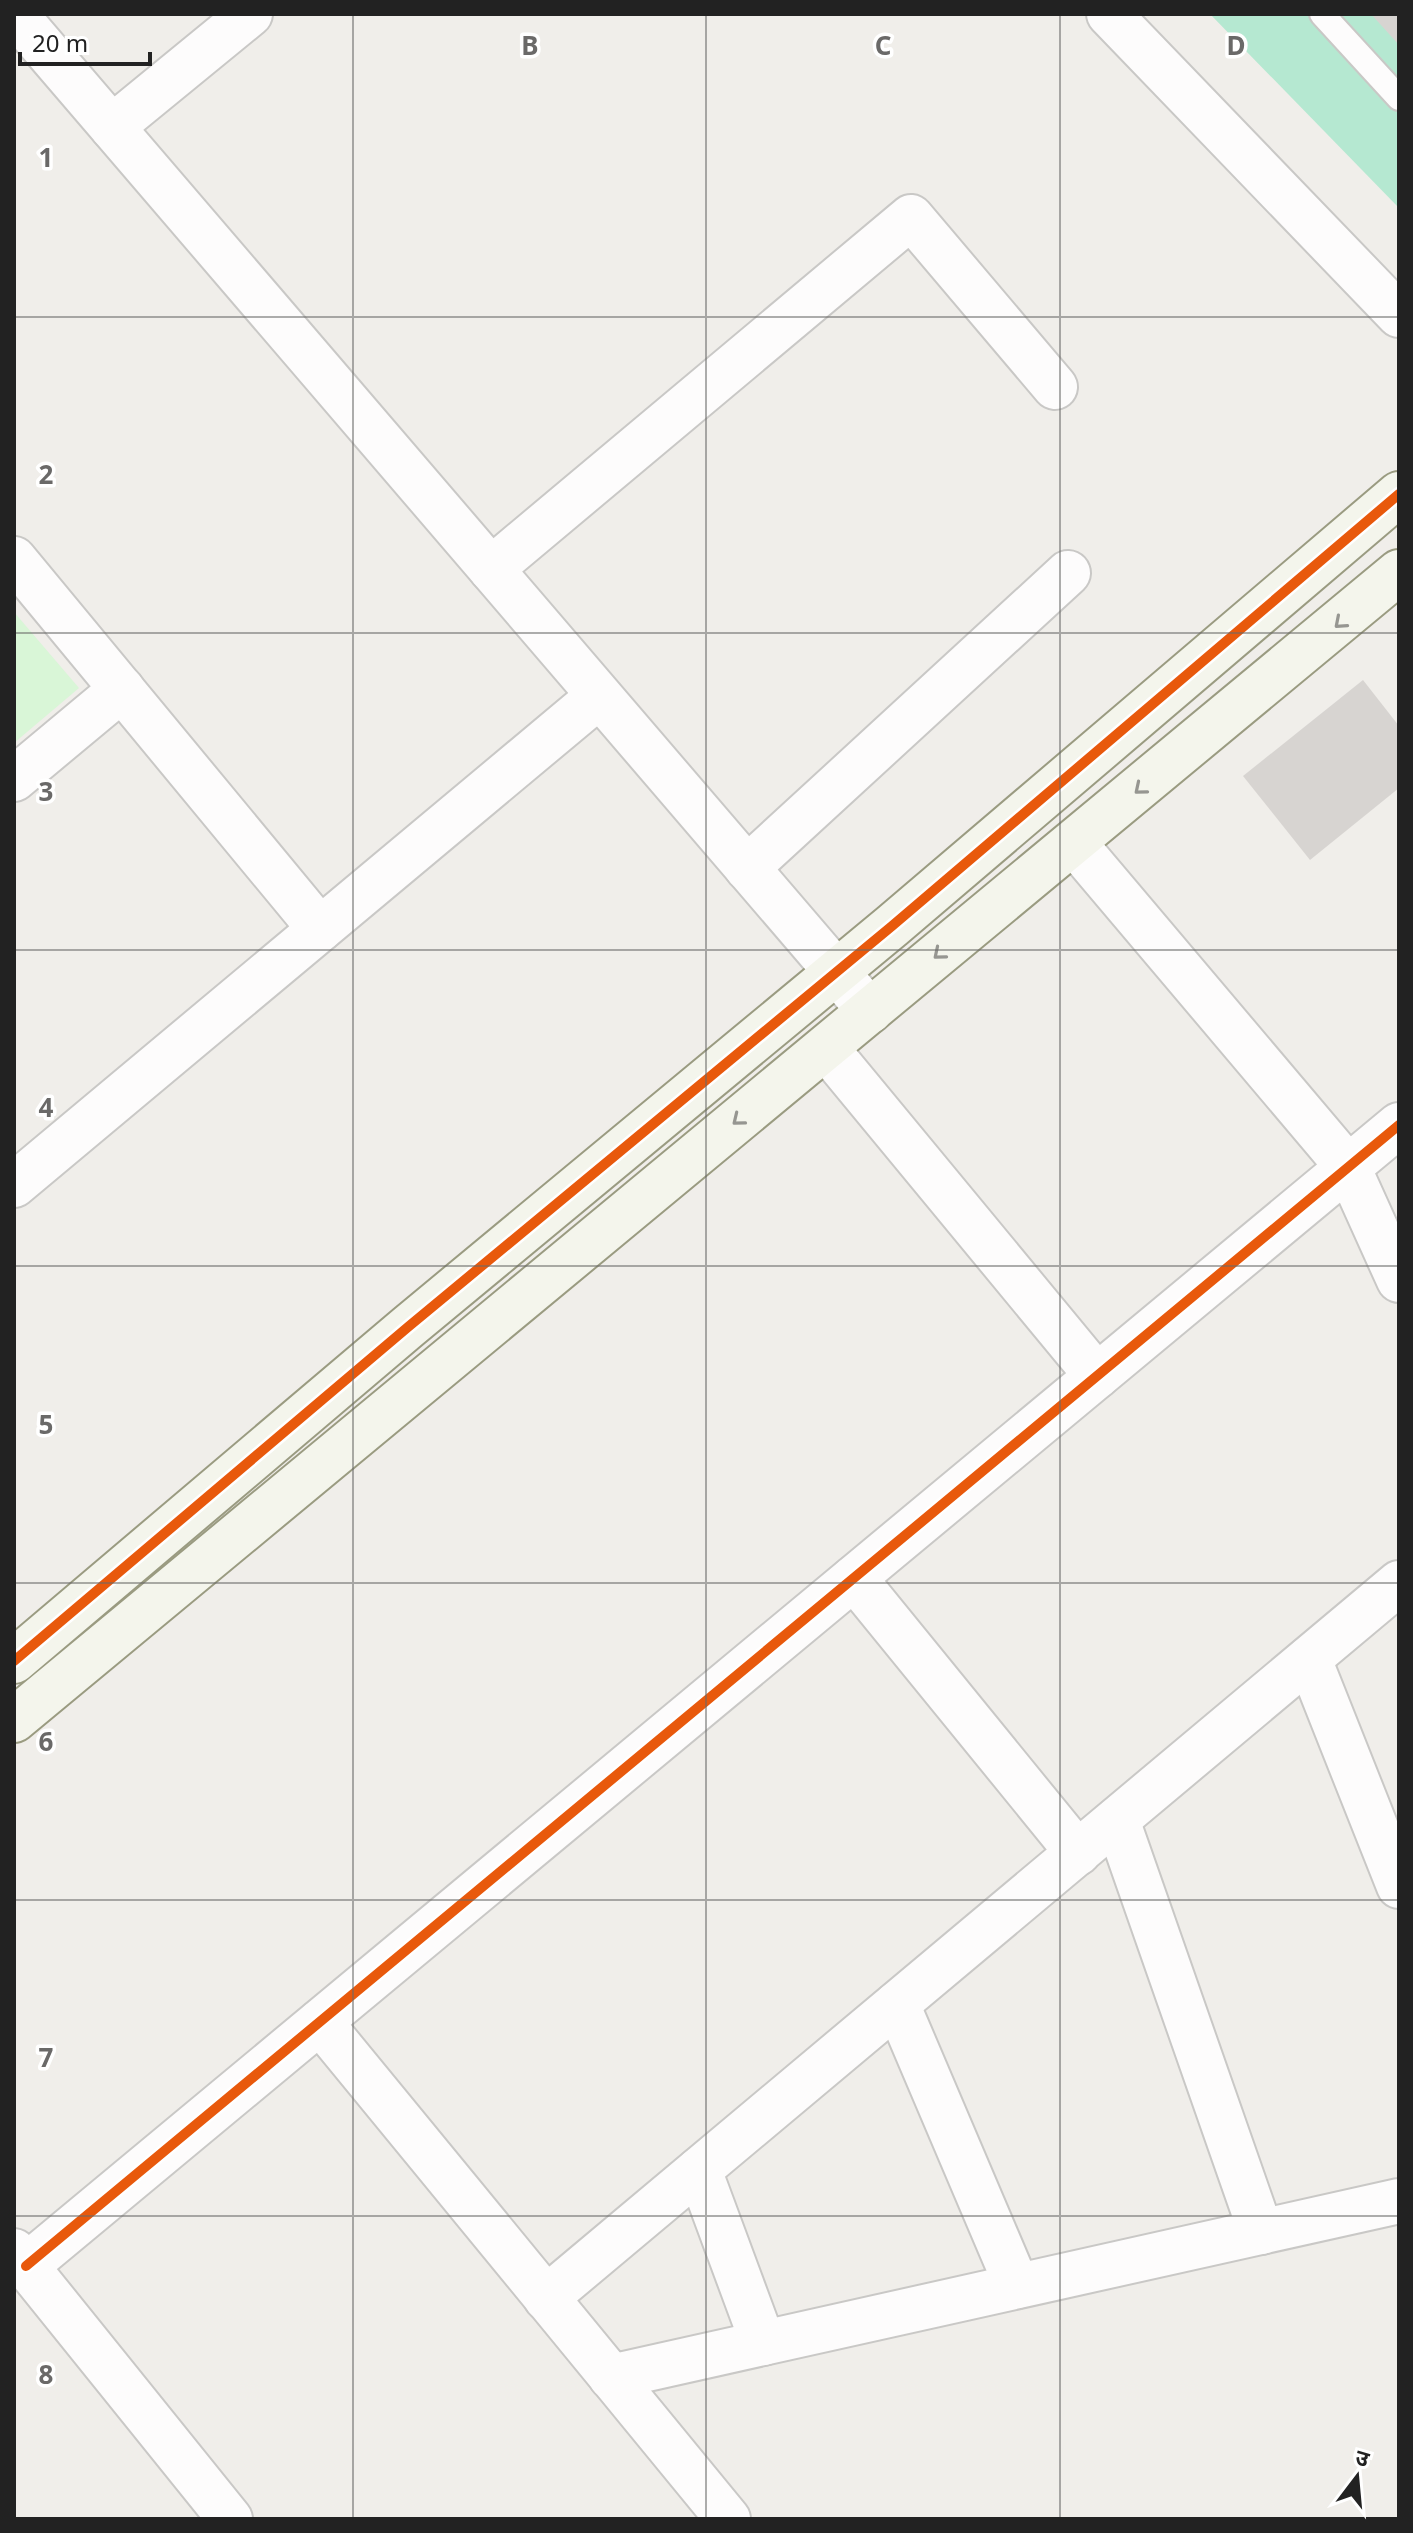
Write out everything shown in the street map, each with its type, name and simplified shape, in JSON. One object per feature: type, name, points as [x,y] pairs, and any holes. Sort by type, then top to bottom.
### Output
[{"type":"street","points":[[15,14],[870,1011]]},
{"type":"street","points":[[112,127],[250,14]]},
{"type":"street","points":[[1109,14],[1399,315]]},
{"type":"street","points":[[491,569],[911,217],[1055,387]]},
{"type":"street","points":[[14,1661],[396,1338],[837,973],[1399,494]]},
{"type":"street","points":[[14,559],[320,929]]},
{"type":"street","points":[[14,1720],[1399,572]]},
{"type":"street","points":[[747,868],[1068,573]]},
{"type":"street","points":[[14,779],[122,689]]},
{"type":"street","points":[[14,1185],[599,696]]},
{"type":"street","points":[[1074,843],[1348,1167],[1399,1280]]},
{"type":"street","points":[[826,1048],[1097,1376]]},
{"type":"street","points":[[230,2519],[20,2259],[320,2022],[1399,1125]]},
{"type":"street","points":[[854,1578],[1078,1853]]},
{"type":"street","points":[[546,2298],[1399,1583]]},
{"type":"street","points":[[1309,1659],[1399,1886]]},
{"type":"street","points":[[1117,1820],[1261,2232]]},
{"type":"street","points":[[897,2004],[1017,2286]]},
{"type":"street","points":[[320,2022],[728,2519]]},
{"type":"street","points":[[699,2170],[763,2343]]},
{"type":"street","points":[[611,2377],[1399,2201]]},
{"type":"lane","points":[[1322,14],[1399,98]]},
{"type":"green space","points":[[1210,14],[1399,14],[1399,208]]},
{"type":"green space","points":[[14,612],[79,688],[14,743]]},
{"type":"building","points":[[1371,14],[1399,14],[1399,45]]},
{"type":"building","points":[[1363,680],[1399,726],[1399,788],[1310,860],[1243,776]]},
{"type":"cycle path","points":[[14,1661],[408,1327],[892,926],[1399,494]]},
{"type":"cycle path","points":[[26,2266],[1399,1125]]}]
